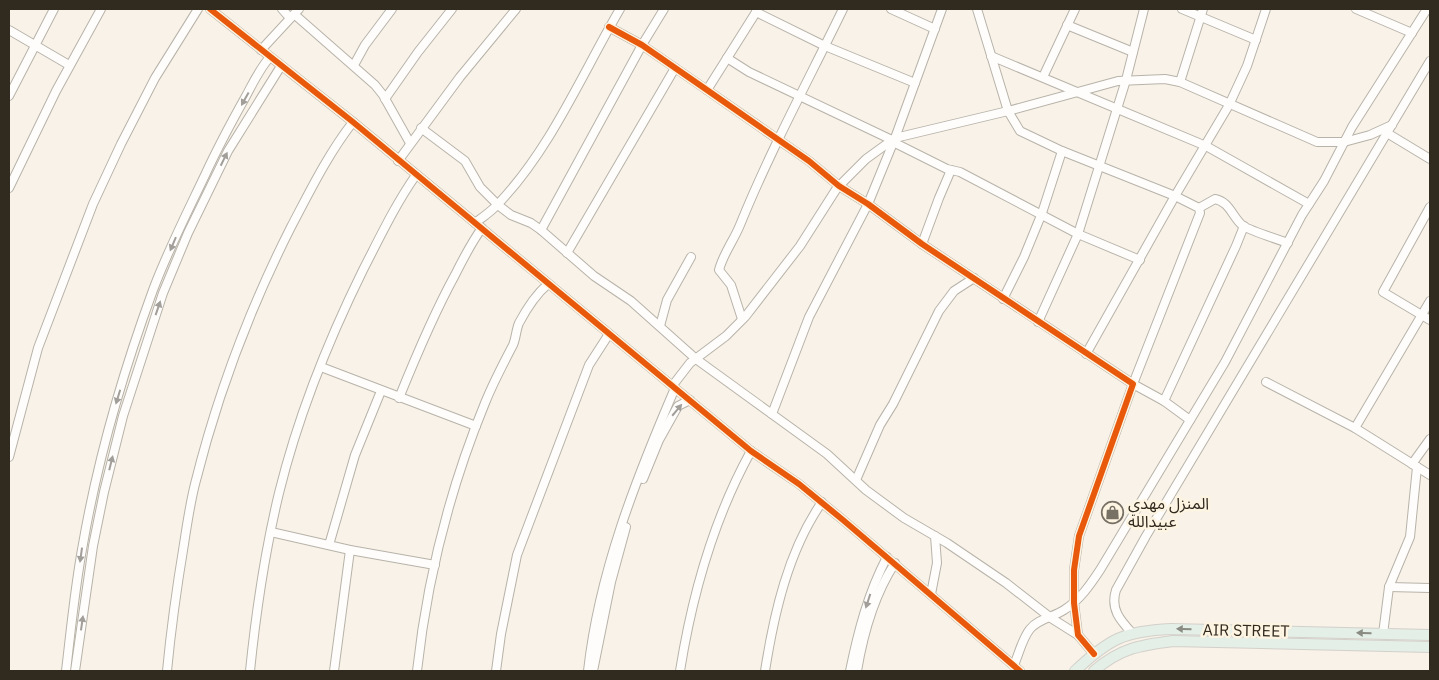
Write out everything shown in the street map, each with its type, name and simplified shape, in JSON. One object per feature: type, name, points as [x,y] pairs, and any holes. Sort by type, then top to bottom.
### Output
[{"type":"main road","name":"AIR STREET","points":[[1074,671],[1107,644],[1132,633],[1171,629],[1430,635]]},
{"type":"main road","name":"AIR STREET","points":[[1094,671],[1120,653],[1153,642],[1430,647]]},
{"type":"street","points":[[9,96],[55,9],[59,11],[60,9]]},
{"type":"street","points":[[9,188],[11,176],[69,65],[101,9]]},
{"type":"street","points":[[9,458],[38,348],[93,204],[155,78],[198,9]]},
{"type":"street","points":[[210,9],[353,122],[751,451],[822,502],[1017,668],[1030,629],[1074,603],[1100,570],[1225,362],[1344,142],[1427,9]]},
{"type":"street","points":[[282,9],[294,14],[375,85],[410,143]]},
{"type":"street","points":[[354,65],[365,45],[392,9]]},
{"type":"street","points":[[385,99],[418,52],[452,9]]},
{"type":"street","points":[[398,161],[460,77],[516,9]]},
{"type":"street","points":[[475,223],[498,204],[524,173],[550,135],[620,9]]},
{"type":"street","points":[[541,230],[642,45],[664,9]]},
{"type":"street","points":[[742,319],[731,284],[719,270],[777,140],[843,9]]},
{"type":"street","points":[[890,9],[935,28]]},
{"type":"street","points":[[772,414],[810,317],[868,204],[942,9]]},
{"type":"street","points":[[977,9],[1008,111],[1020,131],[1062,151],[1175,196],[1199,208]]},
{"type":"street","points":[[1043,77],[1075,9]]},
{"type":"street","points":[[1038,322],[1078,234],[1126,80],[1144,9]]},
{"type":"street","points":[[1182,9],[1256,40]]},
{"type":"street","points":[[1180,82],[1203,9]]},
{"type":"street","points":[[1086,354],[1175,196],[1230,105],[1247,66],[1266,9]]},
{"type":"street","points":[[1356,9],[1412,33]]},
{"type":"street","points":[[707,90],[757,10],[825,46],[915,83]]},
{"type":"street","points":[[261,50],[294,14]]},
{"type":"street","points":[[1067,25],[1133,52]]},
{"type":"street","points":[[609,27],[642,45],[809,161],[839,186],[868,204],[922,244],[1003,299],[1133,384],[1164,401],[1190,420]]},
{"type":"street","points":[[9,30],[69,65]]},
{"type":"street","points":[[992,56],[1206,146],[1309,204]]},
{"type":"street","points":[[66,671],[81,554],[94,489],[113,413],[137,339],[154,289],[179,229],[219,146],[270,57]]},
{"type":"street","points":[[727,58],[754,74],[893,140],[951,170],[960,172],[1078,234],[1140,260]]},
{"type":"street","points":[[1132,633],[1120,620],[1114,607],[1116,590],[1146,536],[1430,61]]},
{"type":"street","points":[[75,671],[93,546],[104,492],[123,416],[163,292],[188,233],[228,151],[281,66]]},
{"type":"street","points":[[567,253],[675,68]]},
{"type":"street","points":[[588,671],[601,597],[612,554],[645,460],[674,387],[696,359],[726,336],[742,319],[800,246],[826,203],[839,186],[866,160],[893,140],[1126,80],[1165,79],[1180,82],[1317,142],[1344,142],[1370,135],[1392,125]]},
{"type":"street","points":[[167,671],[175,602],[195,485],[234,361],[278,253],[315,180],[353,122]]},
{"type":"street","points":[[421,128],[466,161],[480,187],[511,215],[531,223],[541,230],[594,276],[631,302],[660,326],[696,359],[827,454],[866,490],[904,518],[1006,582],[1051,618],[1078,635],[1094,654]]},
{"type":"street","points":[[1387,133],[1430,159]]},
{"type":"street","points":[[1003,299],[1024,257],[1042,214],[1062,151]]},
{"type":"street","points":[[922,244],[951,170]]},
{"type":"street","points":[[250,671],[254,631],[271,532],[279,493],[291,452],[321,367],[350,298],[401,196],[416,175]]},
{"type":"street","points":[[1199,208],[1214,199],[1220,200],[1232,210],[1244,226],[1288,243]]},
{"type":"street","points":[[1430,207],[1383,292],[1430,320]]},
{"type":"street","points":[[1078,635],[1074,603],[1074,570],[1079,536],[1133,384],[1186,252],[1200,213],[1199,208]]},
{"type":"street","points":[[1164,401],[1244,226]]},
{"type":"street","points":[[400,398],[419,349],[441,301],[482,228]]},
{"type":"street","points":[[660,326],[667,300],[691,257]]},
{"type":"street","points":[[856,480],[880,425],[893,404],[939,311],[954,291],[974,278]]},
{"type":"street","points":[[418,671],[420,646],[435,565],[462,463],[498,374],[514,342],[519,324],[536,294],[548,284]]},
{"type":"street","points":[[1355,428],[1430,301]]},
{"type":"street","points":[[496,671],[500,634],[516,556],[589,365],[609,334]]},
{"type":"street","points":[[321,367],[476,426]]},
{"type":"street","points":[[1266,382],[1355,428],[1430,475]]},
{"type":"street","points":[[329,545],[356,455],[381,391]]},
{"type":"street","points":[[593,671],[611,582],[633,504],[659,440],[668,423],[678,406],[690,400]]},
{"type":"street","points":[[1383,634],[1389,587],[1410,538],[1415,466],[1430,439]]},
{"type":"street","points":[[680,671],[692,610],[714,538],[739,472],[751,451]]},
{"type":"street","points":[[765,671],[776,617],[789,571],[808,525],[822,502]]},
{"type":"street","points":[[271,532],[350,550],[435,565]]},
{"type":"street","points":[[931,594],[937,564],[935,536]]},
{"type":"street","points":[[334,671],[350,550]]},
{"type":"street","points":[[850,671],[868,600],[887,557]]},
{"type":"street","points":[[857,671],[865,635],[878,596],[895,563]]},
{"type":"street","points":[[1389,587],[1430,588]]},
{"type":"cycle path","points":[[210,9],[353,122],[751,451],[799,484],[1020,671]]},
{"type":"cycle path","points":[[609,27],[642,45],[809,161],[839,186],[868,204],[922,244],[1133,384],[1079,536],[1074,570],[1074,603],[1078,635],[1094,654]]},
{"type":"place","name":"المنزل مهدي عبيدالله","points":[[1112,512]]}]
